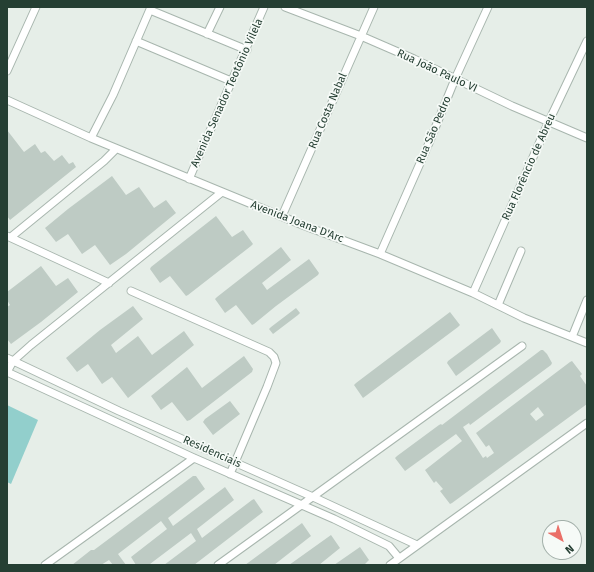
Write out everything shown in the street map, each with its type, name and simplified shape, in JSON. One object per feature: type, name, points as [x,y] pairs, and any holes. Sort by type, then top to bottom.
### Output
[{"type":"street","points":[[7,71],[36,7]]},
{"type":"street","points":[[208,34],[220,7]]},
{"type":"street","name":"Avenida Senador Teotônio Vilela","points":[[189,179],[264,7]]},
{"type":"street","name":"Rua João Paulo VI","points":[[285,7],[414,59],[512,106],[587,138]]},
{"type":"street","name":"Rua Costa Nabal","points":[[282,216],[374,7]]},
{"type":"street","name":"Rua São Pedro","points":[[380,254],[429,143],[455,79],[488,7]]},
{"type":"street","points":[[91,138],[113,95],[150,9],[246,50]]},
{"type":"street","points":[[136,41],[231,81]]},
{"type":"street","name":"Rua Florêncio de Abreu","points":[[473,293],[549,121],[587,41]]},
{"type":"street","name":"Avenida Joana D'Arc","points":[[7,100],[116,149],[380,254],[473,293],[524,318],[587,342]]},
{"type":"street","points":[[109,283],[9,237],[104,161],[116,149]]},
{"type":"street","points":[[7,372],[10,360],[222,192]]},
{"type":"street","points":[[498,305],[521,251]]},
{"type":"street","points":[[131,291],[269,352],[274,358],[276,363],[267,387],[230,474]]},
{"type":"street","points":[[572,337],[587,300]]},
{"type":"street","points":[[218,565],[522,346]]},
{"type":"street","name":"Residenciais","points":[[10,360],[119,411],[313,496],[417,545]]},
{"type":"street","name":"Residenciais","points":[[7,372],[194,458],[302,504],[389,546],[399,558]]},
{"type":"street","points":[[114,421],[119,411]]},
{"type":"street","points":[[390,565],[587,423]]},
{"type":"street","points":[[45,565],[194,458]]},
{"type":"water","points":[[7,405],[38,420],[11,484],[7,482]]},
{"type":"building","points":[[7,130],[24,152],[35,144],[41,153],[45,151],[54,161],[62,155],[69,164],[73,162],[76,167],[10,220],[7,216]]},
{"type":"building","points":[[112,176],[126,195],[139,187],[154,208],[166,200],[176,213],[126,254],[110,265],[95,245],[82,254],[68,234],[56,242],[45,228]]},
{"type":"building","points":[[216,216],[232,237],[243,230],[253,244],[186,296],[170,276],[160,283],[150,269],[151,267]]},
{"type":"building","points":[[281,247],[291,260],[262,283],[267,290],[309,259],[319,273],[318,275],[252,325],[236,305],[225,313],[215,299]]},
{"type":"building","points":[[41,266],[56,286],[68,278],[78,292],[11,344],[7,339],[7,307],[10,305],[7,300],[7,292]]},
{"type":"building","points":[[133,306],[143,319],[111,345],[116,353],[138,336],[152,355],[184,331],[194,345],[128,398],[112,377],[102,384],[88,364],[77,372],[66,358],[100,330]]},
{"type":"building","points":[[296,308],[300,313],[273,334],[269,329]]},
{"type":"building","points":[[450,312],[460,325],[458,327],[363,398],[354,385],[356,383]]},
{"type":"building","points":[[492,328],[501,341],[500,343],[456,376],[447,363],[448,361]]},
{"type":"building","points":[[541,350],[547,354],[552,363],[551,365],[470,425],[469,423],[463,427],[483,458],[486,456],[487,458],[494,453],[489,445],[486,447],[476,433],[570,362],[572,361],[582,374],[580,376],[587,386],[587,404],[450,504],[440,491],[443,489],[436,481],[434,483],[425,470],[462,441],[456,434],[405,471],[395,458],[439,425],[442,425]],"holes":[[[538,407],[544,415],[536,421],[530,414]]]},
{"type":"building","points":[[244,356],[253,369],[252,372],[190,420],[187,421],[172,402],[161,410],[151,396],[187,367],[202,388]]},
{"type":"building","points":[[230,401],[240,414],[213,435],[203,422]]},
{"type":"building","points":[[193,476],[196,476],[205,489],[168,518],[173,526],[225,487],[234,500],[197,529],[202,538],[254,499],[263,512],[194,565],[164,565],[196,541],[191,533],[150,564],[136,565],[131,557],[167,529],[161,521],[118,554],[126,565],[113,565],[109,560],[101,565],[72,565],[91,550],[94,550]]},
{"type":"building","points":[[302,523],[311,536],[274,565],[245,565]]},
{"type":"building","points":[[331,535],[340,548],[319,565],[289,565]]},
{"type":"building","points":[[360,547],[369,560],[364,565],[334,565]]}]
